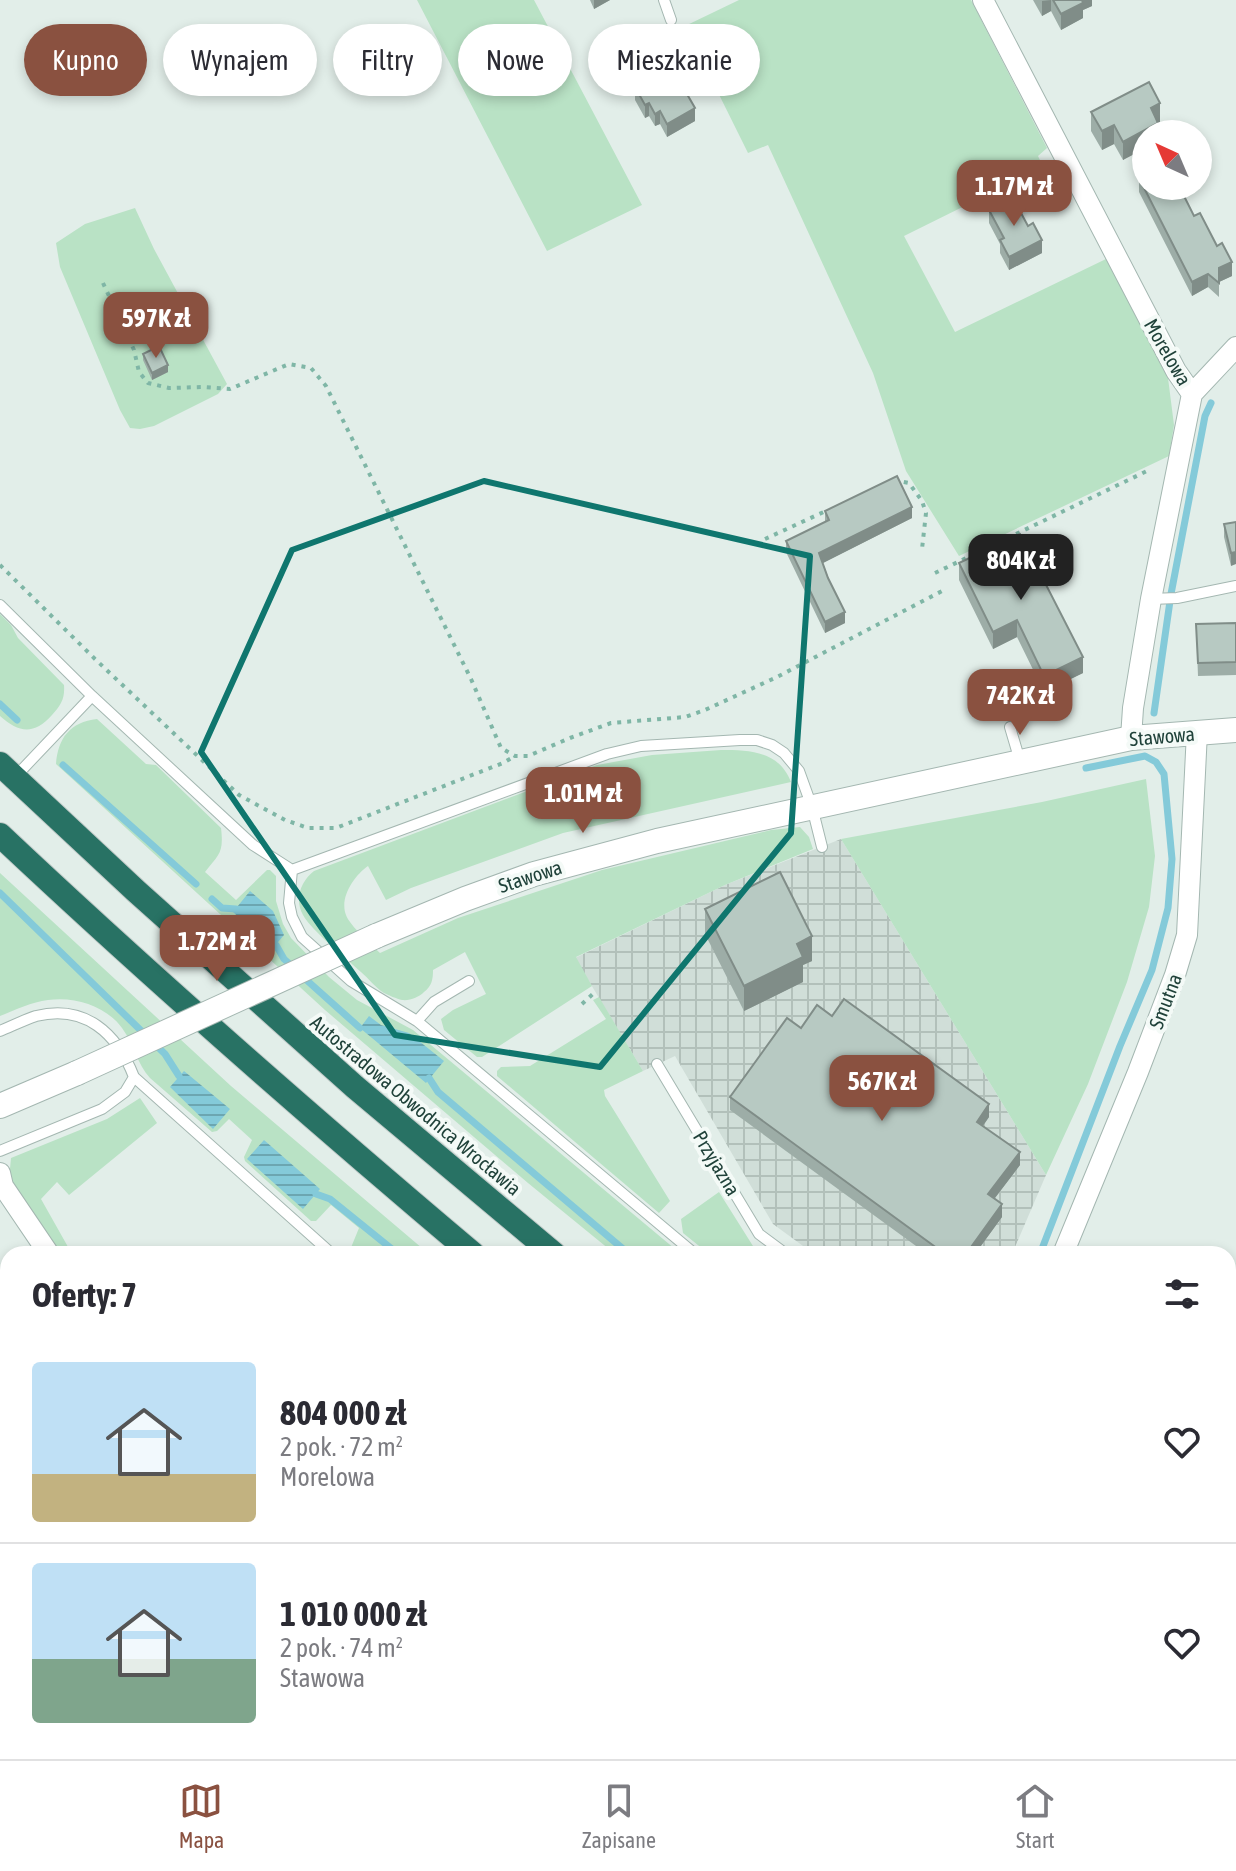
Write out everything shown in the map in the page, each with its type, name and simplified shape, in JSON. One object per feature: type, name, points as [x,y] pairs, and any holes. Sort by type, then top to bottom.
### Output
[{"type":"highway","name":"Autostradowa Obwodnica Wrocławia","points":[[7,771],[355,1087],[544,1246]]},
{"type":"highway","points":[[0,835],[320,1125],[464,1246]]},
{"type":"street","name":"Morelowa","points":[[983,0],[1176,371],[1192,394],[1156,600],[1133,708],[1131,738]]},
{"type":"street","points":[[1192,394],[1236,347]]},
{"type":"street","name":"Stawowa","points":[[0,1106],[376,936],[465,899],[566,864],[657,841],[1131,738],[1236,730]]},
{"type":"street","name":"Smutna","points":[[1066,1246],[1138,1072],[1187,935],[1197,732]]},
{"type":"street","points":[[0,1173],[3,1186],[44,1246]]},
{"type":"lane","points":[[664,0],[671,20]]},
{"type":"lane","points":[[1156,600],[1236,586]]},
{"type":"lane","points":[[0,605],[92,696],[253,845],[292,870]]},
{"type":"lane","points":[[7,771],[92,696]]},
{"type":"lane","points":[[1010,727],[1020,761]]},
{"type":"lane","points":[[292,870],[607,754],[641,746],[740,740],[757,740],[772,745],[792,761],[799,771],[812,807],[822,847]]},
{"type":"lane","points":[[292,870],[289,903],[302,937],[351,981],[417,1021],[685,1246]]},
{"type":"lane","points":[[417,1021],[434,1002],[469,981]]},
{"type":"lane","points":[[0,1031],[34,1017],[53,1014],[71,1013],[98,1025],[115,1042],[134,1077],[323,1246]]},
{"type":"lane","name":"Przyjazna","points":[[657,1064],[759,1234],[775,1246]]},
{"type":"lane","points":[[0,1151],[102,1109],[125,1092],[134,1077]]},
{"type":"path","points":[[103,283],[134,350],[139,372],[148,383],[169,388],[230,389],[289,364],[311,368],[319,377],[471,679],[501,748],[515,756],[528,756],[611,723],[685,717],[705,710],[777,677],[944,590]]},
{"type":"path","points":[[935,573],[1147,471]]},
{"type":"path","points":[[894,480],[909,483],[922,501],[926,513],[922,549]]},
{"type":"path","points":[[765,539],[837,506]]},
{"type":"path","points":[[0,565],[239,795],[285,820],[308,828],[336,828],[515,756]]},
{"type":"path","points":[[582,1004],[595,992]]},
{"type":"highlighted area","points":[[484,481],[810,556],[791,833],[600,1067],[395,1035],[201,752],[292,550]]},
{"type":"shaded area","points":[[841,839],[1046,1175],[1015,1246],[803,1246],[773,1224],[675,1056],[643,1071],[575,958],[725,885]]},
{"type":"green space","points":[[417,0],[534,0],[547,24],[458,24],[458,79],[442,48],[442,24],[429,24]]},
{"type":"green space","points":[[739,0],[971,0],[1047,148],[1038,156],[1051,183],[1029,174],[904,236],[955,332],[1106,259],[1168,378],[1174,425],[1169,456],[959,556],[906,471],[873,373],[768,145],[748,153],[720,96],[760,96],[760,24],[689,24]]},
{"type":"green space","points":[[572,72],[642,205],[547,251],[467,96],[572,96]]},
{"type":"green space","points":[[135,208],[227,384],[218,394],[154,426],[140,429],[130,428],[120,410],[60,267],[56,243],[85,224]]},
{"type":"green space","points":[[0,614],[18,638],[64,685],[58,708],[33,729],[14,726],[0,716]]},
{"type":"green space","points":[[97,719],[146,764],[156,765],[221,828],[219,853],[205,872],[236,900],[270,870],[276,876],[276,901],[283,924],[291,938],[329,977],[357,1000],[413,1030],[671,1246],[605,1246],[325,1010],[56,764],[59,746],[67,733]]},
{"type":"green space","points":[[721,750],[753,752],[771,758],[786,772],[791,782],[563,833],[386,900],[368,866],[353,881],[346,894],[346,915],[380,953],[458,918],[602,870],[771,830],[800,827],[809,837],[813,849],[725,885],[576,957],[592,986],[482,1057],[477,1057],[444,1030],[441,1019],[486,994],[465,952],[433,970],[430,985],[422,994],[411,999],[400,999],[378,988],[313,928],[300,909],[300,891],[314,871],[597,765],[652,755]]},
{"type":"green space","points":[[1146,779],[1155,856],[1149,907],[1127,982],[1088,1084],[1046,1175],[841,839],[1042,802]]},
{"type":"green space","points":[[0,873],[231,1086],[420,1246],[352,1246],[359,1228],[331,1205],[316,1221],[311,1221],[245,1161],[252,1140],[229,1119],[212,1132],[150,1078],[122,1028],[99,1008],[79,1001],[58,999],[36,1002],[0,1016]]},
{"type":"green space","points":[[599,997],[643,1071],[604,1090],[670,1201],[659,1213],[497,1076],[501,1067],[530,1066],[606,1019],[593,1000]]},
{"type":"green space","points":[[140,1098],[157,1123],[69,1195],[57,1182],[41,1199],[67,1246],[54,1246],[9,1180],[11,1158],[107,1119]]},
{"type":"green space","points":[[719,1192],[753,1246],[699,1246],[683,1233],[681,1219]]},
{"type":"water","points":[[250,891],[273,911],[284,935],[273,948],[233,912]]},
{"type":"water","points":[[369,1016],[381,1025],[409,1033],[444,1061],[426,1083],[360,1028]]},
{"type":"water","points":[[184,1071],[230,1109],[213,1129],[170,1087]]},
{"type":"water","points":[[264,1140],[320,1189],[303,1209],[247,1159]]},
{"type":"building","points":[[1053,0],[1082,0],[1083,3],[1061,14]]},
{"type":"building","points":[[1149,82],[1160,103],[1151,108],[1157,120],[1132,120],[1132,137],[1123,142],[1114,125],[1102,131],[1091,112]]},
{"type":"building","points":[[640,96],[688,96],[695,108],[667,124],[660,111],[655,114],[649,103],[645,105]]},
{"type":"building","points":[[1013,198],[1028,226],[1033,223],[1042,240],[1009,257],[1000,240],[1004,238],[989,210]]},
{"type":"building","points":[[1150,200],[1186,200],[1194,216],[1200,213],[1217,246],[1222,243],[1232,262],[1219,268],[1219,283],[1208,274],[1192,282]]},
{"type":"building","points":[[159,346],[168,365],[152,373],[143,354]]},
{"type":"building","points":[[897,476],[912,507],[819,553],[845,612],[825,622],[786,541],[829,520],[825,511]]},
{"type":"building","points":[[1236,522],[1236,552],[1231,553],[1224,524]]},
{"type":"building","points":[[1020,534],[1083,657],[1044,676],[1017,620],[993,632],[959,563]]},
{"type":"building","points":[[1236,623],[1236,662],[1198,663],[1196,624]]},
{"type":"building","points":[[780,872],[812,936],[797,944],[803,957],[744,986],[705,909]]},
{"type":"building","points":[[844,999],[989,1104],[977,1122],[1020,1152],[988,1194],[1002,1204],[972,1246],[934,1246],[730,1097],[787,1018],[801,1028],[817,1005],[832,1016]]},
{"type":"waterway","points":[[1154,713],[1171,594],[1205,416],[1211,403]]},
{"type":"waterway","points":[[0,704],[17,720]]},
{"type":"waterway","points":[[1043,1246],[1152,970],[1168,908],[1172,859],[1164,774],[1156,762],[1145,756],[1086,768]]},
{"type":"waterway","points":[[63,765],[196,884]]},
{"type":"waterway","points":[[0,893],[165,1054],[179,1076]]},
{"type":"waterway","points":[[212,899],[222,908],[236,909]]},
{"type":"waterway","points":[[276,945],[293,967]]},
{"type":"waterway","points":[[302,976],[360,1028]]},
{"type":"waterway","points":[[429,1078],[438,1092],[620,1246]]},
{"type":"waterway","points":[[316,1194],[330,1199],[388,1246]]}]
